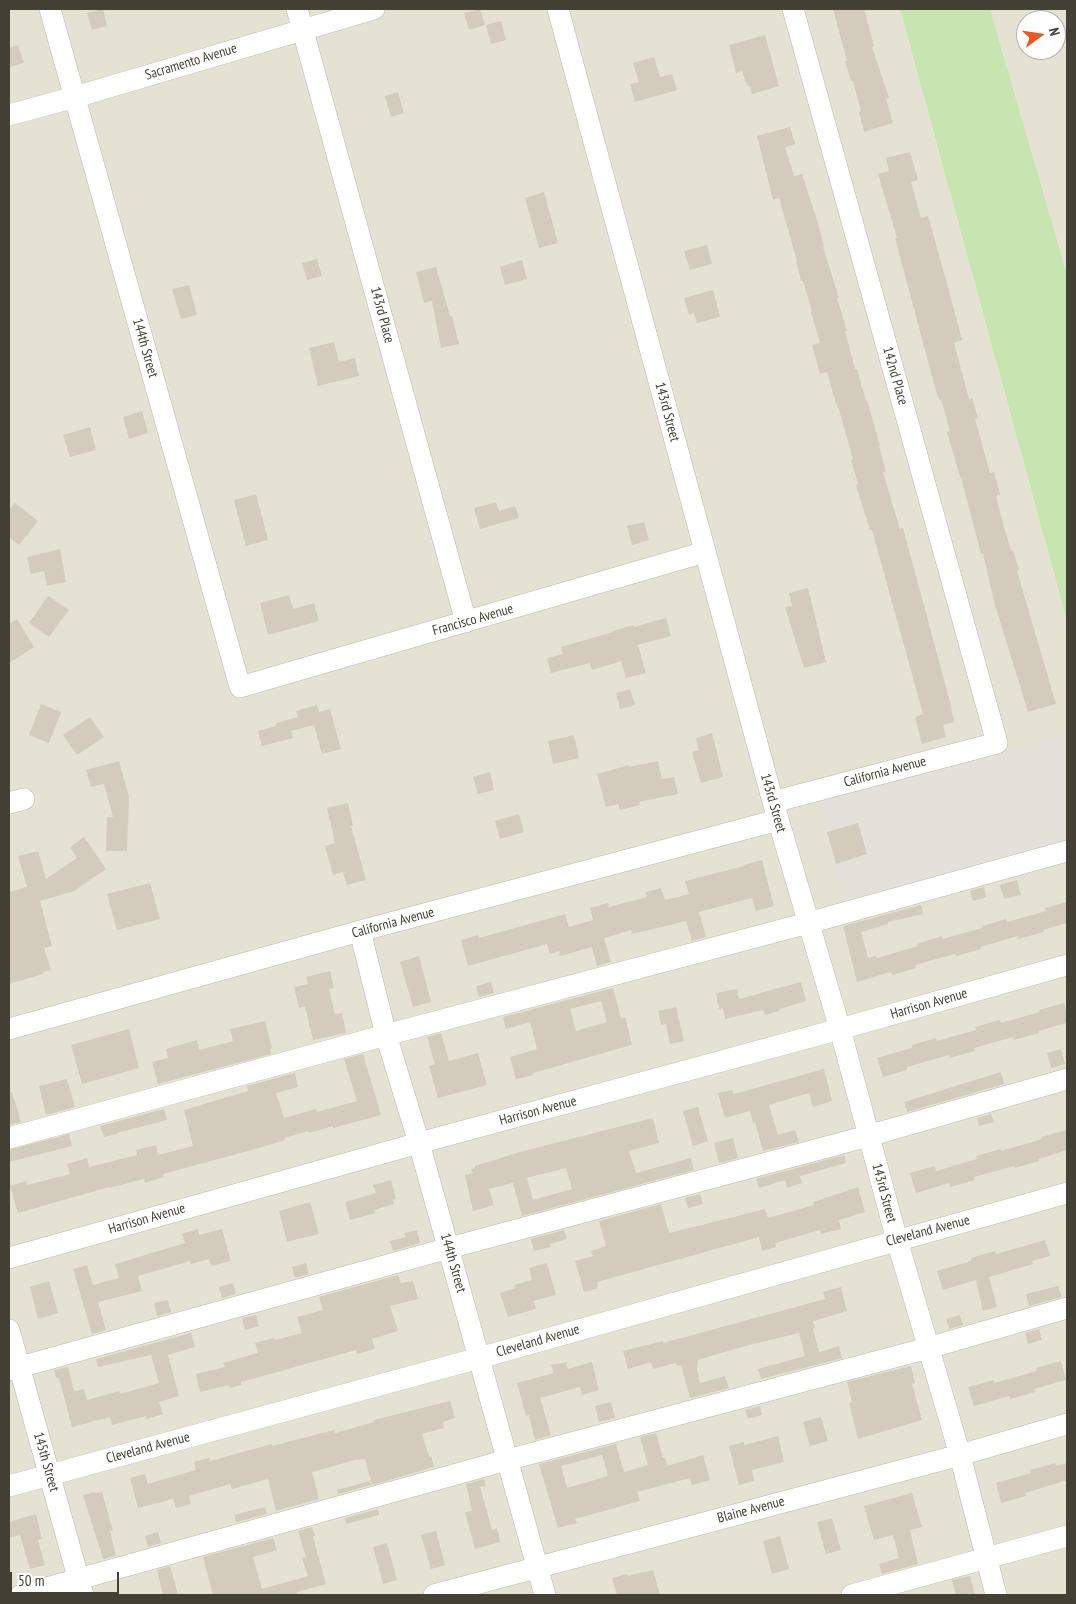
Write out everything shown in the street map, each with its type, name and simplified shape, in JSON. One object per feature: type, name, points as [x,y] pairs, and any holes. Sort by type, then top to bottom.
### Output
[{"type":"street","name":"144th Street","points":[[50,9],[240,687]]},
{"type":"street","name":"Sacramento Avenue","points":[[9,115],[74,97],[300,19],[374,9]]},
{"type":"street","name":"143rd Street","points":[[558,9],[775,811],[840,1029],[897,1240],[960,1455],[996,1595]]},
{"type":"street","name":"142nd Place","points":[[793,9],[997,742]]},
{"type":"street","name":"143rd Place","points":[[300,19],[466,622]]},
{"type":"street","name":"Francisco Avenue","points":[[240,687],[705,552]]},
{"type":"street","name":"California Avenue","points":[[9,1029],[360,931],[775,811],[997,742]]},
{"type":"street","points":[[9,1138],[386,1035],[808,923],[1067,851]]},
{"type":"street","name":"144th Street","points":[[360,931],[386,1035],[449,1248],[545,1595]]},
{"type":"street","name":"Harrison Avenue","points":[[9,1258],[1067,965]]},
{"type":"street","points":[[14,1368],[449,1248],[868,1136],[1067,1079]]},
{"type":"street","name":"Cleveland Avenue","points":[[9,1486],[479,1358],[1067,1193]]},
{"type":"street","points":[[21,1595],[81,1587],[508,1460],[928,1348],[1067,1308]]},
{"type":"street","name":"145th Street","points":[[9,1330],[14,1368],[49,1475],[81,1587]]},
{"type":"street","name":"Blaine Avenue","points":[[434,1595],[960,1455],[1067,1424]]},
{"type":"street","points":[[852,1595],[1067,1536]]},
{"type":"shaded area","points":[[9,9],[900,9],[1067,621],[1067,1595],[9,1595]]},
{"type":"shaded area","points":[[990,9],[1067,9],[1067,274]]},
{"type":"shaded area","points":[[1067,734],[1067,842],[844,903],[816,803]]},
{"type":"green space","points":[[900,9],[990,9],[1067,274],[1067,621]]},
{"type":"building","points":[[103,9],[107,26],[92,30],[87,13]]},
{"type":"building","points":[[480,9],[485,25],[469,30],[464,13]]},
{"type":"building","points":[[833,9],[864,9],[874,46],[872,47],[889,98],[886,99],[893,123],[864,132],[859,112],[861,111],[853,81],[851,81],[845,61],[847,61]]},
{"type":"building","points":[[501,21],[506,40],[491,44],[486,25]]},
{"type":"building","points":[[765,35],[779,86],[752,94],[742,71],[736,73],[729,45]]},
{"type":"building","points":[[18,45],[24,63],[9,67],[9,48]]},
{"type":"building","points":[[654,57],[660,77],[672,74],[677,90],[635,102],[630,84],[639,82],[633,63]]},
{"type":"building","points":[[398,92],[404,113],[391,117],[385,96]]},
{"type":"building","points":[[790,127],[795,144],[785,147],[794,176],[802,174],[819,227],[823,247],[839,298],[837,298],[847,331],[845,331],[855,369],[857,369],[880,446],[886,472],[883,472],[900,529],[903,528],[950,702],[954,722],[943,725],[946,737],[922,744],[915,717],[923,714],[872,530],[870,530],[856,485],[858,484],[851,460],[853,459],[837,403],[827,372],[820,374],[812,345],[820,343],[812,311],[803,281],[801,281],[779,198],[773,200],[757,136]]},
{"type":"building","points":[[910,152],[918,180],[911,182],[921,218],[928,216],[946,280],[962,340],[954,343],[969,399],[972,398],[978,418],[975,419],[990,473],[994,472],[1000,494],[996,496],[1002,520],[1019,570],[1017,571],[1056,704],[1028,712],[995,605],[983,554],[981,554],[947,432],[950,431],[941,399],[939,400],[933,380],[895,238],[897,238],[878,174],[889,171],[886,158]]},
{"type":"building","points":[[544,192],[558,243],[539,248],[525,198]]},
{"type":"building","points":[[707,245],[712,264],[690,270],[684,251]]},
{"type":"building","points":[[317,259],[322,276],[307,280],[302,263]]},
{"type":"building","points":[[522,260],[527,279],[505,285],[500,267]]},
{"type":"building","points":[[436,267],[459,344],[441,348],[432,301],[424,303],[416,272]]},
{"type":"building","points":[[189,285],[197,315],[181,319],[172,289]]},
{"type":"building","points":[[713,290],[720,317],[697,323],[694,313],[689,315],[684,298]]},
{"type":"building","points":[[334,342],[339,362],[355,358],[359,376],[318,386],[309,348]]},
{"type":"building","points":[[142,411],[148,433],[129,439],[123,417]]},
{"type":"building","points":[[90,427],[96,450],[70,457],[63,435]]},
{"type":"building","points":[[256,494],[268,540],[246,546],[234,500]]},
{"type":"building","points":[[496,502],[499,511],[515,506],[519,518],[480,529],[474,508]]},
{"type":"building","points":[[15,503],[38,521],[19,545],[9,537],[9,510]]},
{"type":"building","points":[[644,522],[649,540],[632,545],[627,526]]},
{"type":"building","points":[[60,549],[66,582],[47,586],[44,571],[31,574],[27,557]]},
{"type":"building","points":[[808,588],[826,662],[804,668],[785,607],[792,606],[789,593]]},
{"type":"building","points":[[289,595],[293,609],[314,603],[319,621],[268,635],[260,603]]},
{"type":"building","points":[[48,596],[69,610],[49,637],[29,623]]},
{"type":"building","points":[[666,618],[671,636],[638,645],[646,673],[626,678],[621,661],[592,670],[590,663],[551,673],[547,658],[563,654],[561,647],[633,625],[634,627]]},
{"type":"building","points":[[17,619],[34,647],[9,663],[9,624]]},
{"type":"building","points":[[630,689],[635,705],[620,709],[616,693]]},
{"type":"building","points":[[41,704],[61,712],[49,743],[29,735]]},
{"type":"building","points":[[317,705],[319,712],[330,709],[341,749],[322,754],[314,725],[291,731],[293,738],[262,746],[258,731],[276,726],[276,723],[298,717],[296,711]]},
{"type":"building","points":[[90,717],[104,737],[77,755],[63,735]]},
{"type":"building","points":[[712,733],[723,777],[701,783],[692,752],[699,750],[696,738]]},
{"type":"building","points":[[574,735],[579,758],[553,764],[548,741]]},
{"type":"building","points":[[119,761],[129,797],[127,851],[106,851],[107,817],[113,817],[104,784],[91,787],[86,770]]},
{"type":"building","points":[[658,761],[662,779],[674,777],[678,794],[639,802],[640,805],[620,810],[618,804],[606,807],[597,774],[629,765],[629,767]]},
{"type":"building","points":[[490,772],[494,790],[478,794],[473,777]]},
{"type":"building","points":[[348,803],[353,826],[351,826],[366,880],[347,885],[343,872],[333,875],[325,846],[335,843],[327,808]]},
{"type":"building","points":[[519,814],[524,832],[500,839],[495,821]]},
{"type":"building","points":[[858,823],[867,854],[836,864],[827,832]]},
{"type":"building","points":[[84,837],[106,869],[74,891],[40,901],[52,946],[44,948],[51,970],[9,984],[9,892],[27,887],[18,856],[38,851],[46,879],[77,858],[70,847]]},
{"type":"building","points":[[762,860],[774,906],[756,911],[752,898],[699,912],[706,937],[692,941],[686,921],[632,934],[631,930],[604,938],[611,962],[597,966],[592,947],[560,956],[559,951],[550,954],[547,944],[468,966],[461,940],[478,935],[479,938],[565,914],[569,927],[593,920],[590,908],[608,903],[609,907],[647,897],[646,892],[661,888],[665,900],[689,894],[685,881]]},
{"type":"building","points":[[1017,880],[1021,895],[1004,899],[1000,885]]},
{"type":"building","points":[[150,883],[160,919],[117,930],[107,894]]},
{"type":"building","points":[[984,887],[986,897],[973,901],[970,891]]},
{"type":"building","points":[[1067,902],[1067,923],[1043,930],[1044,932],[1019,939],[1018,936],[980,947],[981,949],[915,965],[916,968],[892,975],[891,972],[857,982],[843,926],[921,905],[923,914],[888,922],[888,924],[861,932],[868,958],[876,956],[877,958],[918,946],[917,944],[942,936],[943,939],[1006,919],[1007,922],[1046,911],[1045,908]]},
{"type":"building","points":[[419,956],[431,1002],[413,1007],[400,962]]},
{"type":"building","points":[[330,971],[334,988],[329,989],[335,1014],[342,1013],[346,1033],[313,1040],[305,1006],[299,1008],[294,987],[308,984],[306,977]]},
{"type":"building","points":[[491,982],[494,993],[479,997],[476,986]]},
{"type":"building","points":[[801,982],[806,1001],[779,1009],[779,1011],[765,1015],[763,1010],[725,1019],[723,1008],[719,1009],[716,993],[737,989],[739,999]]},
{"type":"building","points":[[613,988],[621,1018],[625,1017],[632,1045],[516,1079],[510,1057],[537,1049],[530,1022],[506,1029],[503,1017]],"holes":[[[601,1001],[607,1022],[576,1031],[570,1009]]]},
{"type":"building","points":[[1064,1003],[1067,1023],[1014,1040],[1013,1037],[974,1048],[975,1051],[950,1058],[949,1055],[907,1067],[907,1070],[883,1077],[877,1058],[912,1048],[912,1045],[936,1038],[937,1041],[976,1030],[975,1027],[1000,1020],[1001,1023]]},
{"type":"building","points":[[676,1007],[684,1041],[670,1044],[666,1024],[661,1025],[658,1011]]},
{"type":"building","points":[[265,1021],[272,1048],[270,1049],[271,1054],[158,1084],[152,1062],[168,1058],[166,1049],[197,1040],[199,1050],[233,1041],[230,1029]]},
{"type":"building","points":[[129,1029],[139,1068],[82,1084],[71,1045]]},
{"type":"building","points":[[441,1033],[449,1061],[478,1053],[487,1085],[438,1098],[429,1066],[435,1065],[427,1037]]},
{"type":"building","points":[[1061,1049],[1065,1064],[1051,1068],[1047,1053]]},
{"type":"building","points":[[363,1054],[381,1115],[333,1128],[333,1126],[309,1133],[308,1131],[259,1148],[163,1174],[164,1177],[145,1183],[144,1179],[109,1187],[18,1213],[10,1186],[26,1181],[27,1185],[70,1174],[67,1164],[87,1158],[89,1167],[137,1155],[136,1150],[156,1145],[158,1155],[193,1146],[184,1110],[248,1091],[247,1086],[295,1073],[298,1087],[276,1093],[284,1118],[316,1109],[317,1112],[357,1101],[344,1059]]},
{"type":"building","points":[[824,1069],[832,1101],[813,1107],[809,1093],[769,1105],[778,1135],[795,1130],[799,1142],[763,1151],[750,1111],[725,1118],[718,1093],[732,1090],[734,1094]]},
{"type":"building","points":[[1001,1072],[1004,1084],[907,1112],[904,1102]]},
{"type":"building","points":[[67,1079],[75,1107],[46,1115],[39,1086]]},
{"type":"building","points":[[9,1092],[12,1092],[21,1122],[9,1125]]},
{"type":"building","points":[[698,1107],[708,1141],[693,1146],[683,1111]]},
{"type":"building","points":[[164,1109],[167,1120],[117,1134],[104,1137],[100,1126]]},
{"type":"building","points":[[991,1114],[994,1122],[979,1126],[977,1118]]},
{"type":"building","points":[[653,1118],[659,1143],[629,1151],[636,1173],[691,1158],[694,1170],[522,1216],[513,1183],[489,1189],[494,1205],[473,1211],[465,1175],[473,1173],[471,1169],[475,1168],[475,1166],[520,1152]],"holes":[[[566,1168],[572,1189],[533,1200],[527,1178]]]},
{"type":"building","points":[[1067,1130],[1067,1150],[1015,1168],[1014,1166],[974,1177],[975,1180],[950,1187],[949,1183],[916,1193],[910,1173],[935,1166],[936,1171],[977,1159],[976,1156],[1001,1149],[1001,1151]]},
{"type":"building","points":[[69,1134],[72,1146],[9,1162],[9,1150]]},
{"type":"building","points":[[733,1138],[738,1158],[719,1163],[714,1143]]},
{"type":"building","points":[[844,1155],[846,1163],[800,1176],[802,1183],[787,1188],[785,1180],[759,1188],[756,1179]]},
{"type":"building","points":[[391,1180],[396,1199],[393,1200],[394,1204],[374,1210],[375,1213],[350,1220],[345,1202],[376,1193],[373,1185]]},
{"type":"building","points":[[858,1187],[865,1212],[839,1220],[841,1229],[821,1234],[820,1230],[775,1243],[776,1247],[762,1251],[759,1237],[597,1282],[598,1288],[584,1292],[575,1261],[593,1256],[591,1251],[606,1246],[599,1221],[661,1204],[669,1233],[765,1209],[768,1218],[814,1205],[813,1202]]},
{"type":"building","points":[[700,1194],[703,1204],[688,1208],[685,1198]]},
{"type":"building","points":[[310,1202],[319,1234],[287,1242],[279,1211]]},
{"type":"building","points":[[198,1229],[199,1235],[222,1229],[231,1261],[211,1266],[209,1259],[191,1264],[190,1261],[138,1276],[142,1291],[98,1302],[106,1330],[92,1334],[73,1269],[87,1265],[93,1285],[119,1278],[115,1264],[185,1243],[182,1234]]},
{"type":"building","points":[[417,1230],[420,1243],[393,1251],[390,1241],[406,1237],[404,1233]]},
{"type":"building","points":[[564,1230],[567,1239],[550,1244],[551,1247],[534,1251],[531,1239]]},
{"type":"building","points":[[1045,1240],[1050,1256],[1032,1261],[1033,1264],[989,1277],[997,1307],[983,1311],[976,1280],[943,1290],[937,1271],[971,1261],[971,1258],[995,1251],[996,1254]]},
{"type":"building","points":[[306,1263],[309,1274],[295,1278],[292,1267]]},
{"type":"building","points":[[547,1263],[556,1295],[534,1301],[536,1309],[508,1317],[500,1293],[515,1288],[514,1285],[532,1280],[529,1268]]},
{"type":"building","points":[[398,1275],[401,1283],[413,1281],[418,1299],[390,1306],[398,1331],[372,1339],[375,1349],[357,1354],[356,1350],[241,1382],[241,1385],[230,1388],[229,1385],[200,1392],[196,1374],[225,1367],[223,1363],[258,1353],[255,1343],[302,1333],[297,1317],[323,1310],[319,1297]]},
{"type":"building","points":[[49,1281],[58,1313],[38,1319],[30,1287]]},
{"type":"building","points":[[233,1283],[236,1294],[222,1298],[219,1287]]},
{"type":"building","points":[[1058,1286],[1062,1297],[1029,1306],[1026,1294]]},
{"type":"building","points":[[841,1287],[847,1311],[813,1321],[815,1328],[813,1329],[819,1352],[839,1346],[842,1358],[761,1379],[758,1369],[805,1356],[799,1333],[749,1345],[698,1360],[697,1369],[700,1383],[725,1376],[729,1388],[690,1398],[681,1365],[677,1366],[676,1363],[653,1369],[651,1362],[628,1369],[623,1351],[663,1341],[663,1343],[825,1299],[823,1292]]},
{"type":"building","points":[[168,1300],[171,1312],[157,1316],[154,1303]]},
{"type":"building","points":[[256,1315],[259,1326],[245,1330],[242,1318]]},
{"type":"building","points":[[960,1315],[963,1325],[949,1329],[946,1319]]},
{"type":"building","points":[[1039,1329],[1042,1340],[1028,1344],[1025,1333]]},
{"type":"building","points":[[191,1333],[195,1347],[168,1355],[179,1396],[159,1402],[163,1414],[147,1419],[146,1416],[112,1425],[110,1417],[72,1427],[59,1378],[56,1378],[54,1370],[68,1367],[74,1391],[84,1389],[87,1400],[119,1391],[120,1394],[159,1383],[151,1355],[98,1367],[96,1359]]},
{"type":"building","points":[[1061,1361],[1066,1380],[1034,1389],[1035,1392],[1010,1399],[1009,1396],[974,1406],[968,1387],[993,1380],[994,1383],[1037,1371],[1036,1368]]},
{"type":"building","points":[[566,1362],[568,1369],[592,1362],[599,1390],[582,1395],[580,1387],[540,1398],[551,1435],[535,1440],[529,1415],[526,1416],[517,1383],[554,1373],[551,1365]]},
{"type":"building","points":[[911,1366],[915,1383],[912,1384],[922,1420],[858,1439],[849,1403],[852,1402],[847,1382]]},
{"type":"building","points":[[450,1401],[455,1418],[443,1422],[444,1428],[422,1434],[434,1467],[372,1485],[365,1459],[312,1472],[319,1499],[276,1511],[268,1479],[232,1489],[230,1484],[189,1496],[191,1504],[176,1508],[173,1499],[138,1508],[130,1478],[145,1474],[148,1484],[196,1470],[194,1462],[209,1458],[210,1461],[334,1430],[335,1433],[374,1422],[374,1420]]},
{"type":"building","points":[[611,1402],[615,1418],[599,1422],[595,1406]]},
{"type":"building","points":[[760,1406],[762,1415],[748,1419],[745,1410]]},
{"type":"building","points":[[821,1417],[828,1441],[810,1446],[803,1422]]},
{"type":"building","points":[[656,1433],[667,1466],[703,1455],[710,1480],[692,1485],[690,1478],[637,1492],[640,1501],[575,1519],[577,1523],[558,1528],[539,1464],[616,1444],[624,1472],[648,1465],[640,1437]],"holes":[[[602,1455],[608,1476],[567,1488],[561,1466]]]},
{"type":"building","points":[[778,1436],[784,1462],[752,1470],[754,1481],[739,1485],[729,1446],[744,1442],[744,1445]]},
{"type":"building","points":[[1055,1463],[1056,1466],[1067,1463],[1067,1480],[1025,1493],[1026,1496],[1001,1503],[996,1483],[1031,1473],[1030,1470]]},
{"type":"building","points":[[484,1479],[486,1486],[480,1487],[492,1530],[497,1528],[500,1542],[475,1549],[465,1512],[472,1511],[466,1484]]},
{"type":"building","points":[[370,1481],[371,1485],[338,1494],[337,1490]]},
{"type":"building","points":[[102,1492],[113,1531],[110,1531],[116,1556],[103,1559],[83,1495]]},
{"type":"building","points":[[912,1493],[922,1527],[910,1530],[918,1564],[882,1574],[879,1564],[899,1558],[893,1535],[874,1540],[864,1506]]},
{"type":"building","points":[[265,1507],[267,1514],[236,1522],[234,1515]]},
{"type":"building","points":[[378,1509],[379,1515],[346,1524],[345,1518]]},
{"type":"building","points":[[36,1514],[42,1539],[38,1540],[45,1565],[30,1569],[20,1535],[9,1538],[9,1522]]},
{"type":"building","points":[[832,1518],[841,1550],[826,1554],[817,1522]]},
{"type":"building","points":[[312,1527],[326,1584],[297,1592],[298,1595],[213,1595],[203,1557],[273,1538],[277,1550],[253,1557],[262,1589],[308,1576],[302,1558],[306,1557],[298,1531]]},
{"type":"building","points":[[436,1531],[445,1565],[431,1569],[421,1535]]},
{"type":"building","points":[[158,1532],[161,1543],[148,1547],[145,1536]]},
{"type":"building","points":[[780,1536],[789,1569],[772,1574],[763,1541]]},
{"type":"building","points":[[387,1543],[397,1580],[383,1584],[373,1547]]},
{"type":"building","points":[[170,1566],[178,1595],[163,1595],[157,1570]]},
{"type":"building","points":[[653,1570],[660,1595],[617,1595],[612,1578]]},
{"type":"building","points":[[970,1576],[975,1595],[956,1595],[952,1580]]}]
